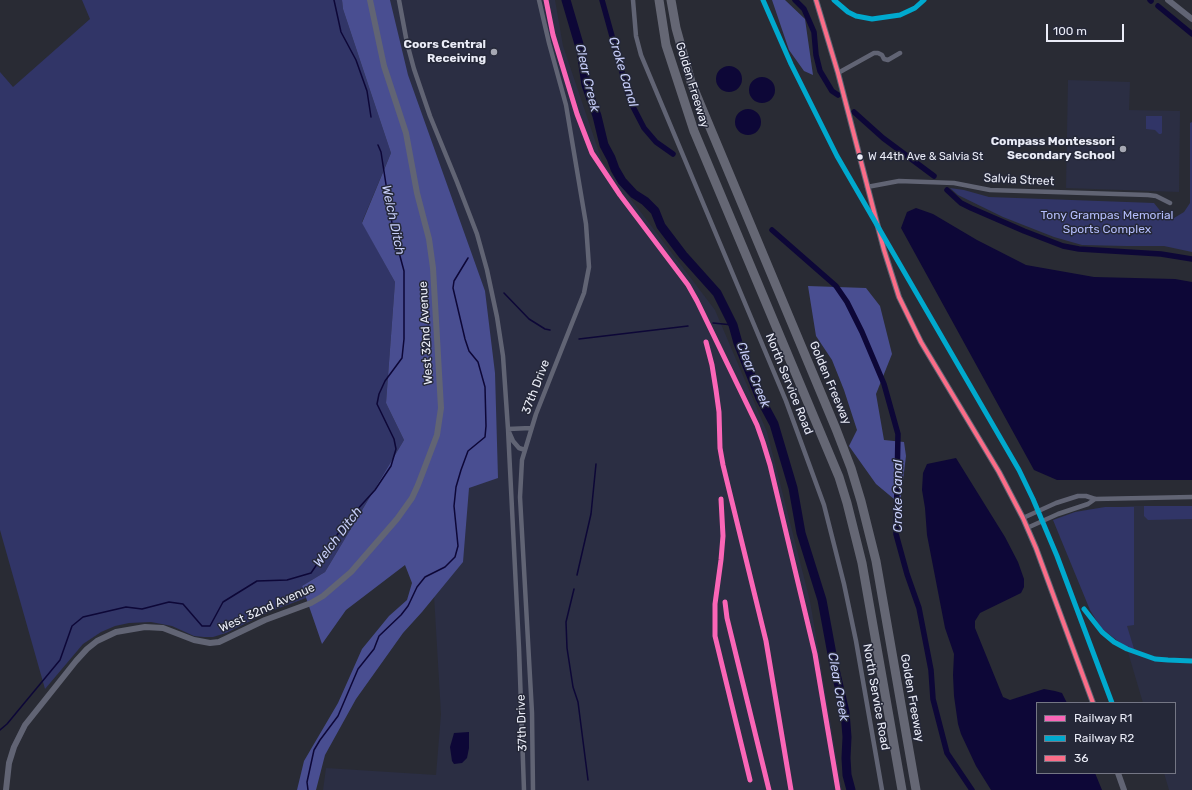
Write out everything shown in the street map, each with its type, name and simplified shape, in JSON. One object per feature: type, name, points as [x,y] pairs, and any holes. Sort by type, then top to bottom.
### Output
[{"type":"highway","name":"Golden Freeway","points":[[659,0],[666,45],[694,132],[839,478],[847,503],[862,563],[902,790]]},
{"type":"highway","name":"Golden Freeway","points":[[671,0],[676,28],[691,82],[851,468],[876,561],[916,790]]},
{"type":"highway","points":[[905,723],[921,790]]},
{"type":"street","name":"West 32nd Avenue","points":[[6,790],[9,763],[14,747],[25,725],[76,661],[97,641],[116,632],[145,627],[163,628],[203,643],[219,642],[265,620],[311,603],[323,596],[351,572],[397,520],[412,498],[418,485],[437,435],[441,408],[433,268],[430,246],[417,193],[406,133],[384,66],[370,0]]},
{"type":"street","points":[[399,0],[414,70],[430,116],[477,234],[487,270],[497,317],[503,356],[508,429],[519,648],[524,790]]},
{"type":"street","name":"37th Drive","points":[[533,790],[532,713],[520,497],[521,471],[524,450],[531,428],[584,293],[590,267],[586,224],[566,105],[539,0]]},
{"type":"street","name":"North Service Road","points":[[633,0],[636,36],[641,55],[786,401],[824,505],[844,584],[856,641],[882,790]]},
{"type":"street","points":[[816,0],[838,73],[887,260],[906,312],[933,363],[999,472],[1028,528],[1093,702]]},
{"type":"street","points":[[1168,0],[1192,19]]},
{"type":"street","points":[[838,73],[874,53],[878,53],[882,55],[884,59],[888,60],[900,53]]},
{"type":"street","name":"Salvia Street","points":[[867,187],[900,181],[945,183],[990,190],[1148,195],[1156,196],[1170,203]]},
{"type":"street","points":[[508,429],[531,428]]},
{"type":"street","points":[[508,429],[513,441],[519,448],[524,450]]},
{"type":"street","points":[[1023,518],[1056,503],[1074,497],[1086,496],[1095,499],[1192,497]]},
{"type":"street","points":[[1028,528],[1058,514],[1088,504],[1095,499]]},
{"type":"street","points":[[1118,774],[1124,790]]},
{"type":"shaded area","points":[[342,0],[390,0],[408,75],[485,291],[495,373],[498,478],[469,488],[463,562],[403,633],[356,699],[325,755],[316,790],[297,790],[304,761],[338,703],[362,649],[389,616],[407,600],[412,583],[405,565],[346,610],[322,644],[302,586],[325,572],[404,440],[386,403],[395,282],[362,223],[391,153],[343,9]]},
{"type":"shaded area","points":[[346,0],[555,0],[563,46],[602,161],[715,310],[767,432],[810,601],[842,790],[323,790],[326,768],[436,775],[441,714],[423,409],[402,181]]},
{"type":"shaded area","points":[[772,0],[785,0],[805,19],[813,75],[804,71],[789,50]]},
{"type":"shaded area","points":[[729,66],[738,70],[742,79],[738,88],[729,92],[720,88],[716,79],[720,70]]},
{"type":"shaded area","points":[[762,77],[771,81],[775,90],[771,99],[762,103],[753,99],[749,90],[753,81]]},
{"type":"shaded area","name":"Compass Montessori Secondary School","points":[[1068,80],[1130,82],[1129,110],[1180,111],[1179,192],[1066,188]]},
{"type":"shaded area","points":[[748,109],[757,113],[761,122],[757,131],[748,135],[739,131],[735,122],[739,113]]},
{"type":"shaded area","points":[[916,208],[933,214],[977,240],[1026,265],[1094,277],[1175,279],[1192,282],[1192,480],[1057,480],[1034,470],[901,228],[907,212]]},
{"type":"shaded area","points":[[808,286],[866,288],[880,306],[892,354],[876,394],[884,440],[904,442],[906,456],[900,504],[876,484],[849,446],[857,430],[844,390],[832,360],[816,336]]},
{"type":"shaded area","points":[[956,458],[1005,537],[1018,562],[1024,579],[1024,587],[1021,593],[980,613],[975,621],[975,628],[1003,697],[1010,700],[1044,689],[1062,693],[1066,702],[1036,702],[1036,774],[1095,774],[1102,790],[991,790],[976,766],[958,724],[954,696],[954,654],[945,628],[927,535],[922,490],[923,473],[927,464]]},
{"type":"shaded area","points":[[1131,506],[1192,506],[1192,790],[1169,790],[1164,774],[1176,774],[1176,702],[1143,702],[1086,510]]},
{"type":"shaded area","points":[[469,732],[469,748],[467,758],[462,763],[454,764],[452,761],[450,747],[454,733]]},
{"type":"green space","points":[[82,0],[342,0],[343,9],[391,153],[362,222],[395,282],[386,403],[404,440],[325,572],[302,586],[306,598],[271,611],[226,633],[213,637],[194,636],[172,626],[151,622],[129,623],[115,626],[101,632],[83,644],[45,689],[0,530],[0,72],[13,87],[90,19]]},
{"type":"green space","points":[[1146,116],[1162,116],[1161,134],[1155,130],[1146,129]]},
{"type":"green space","name":"Tony Grampas Memorial Sports Complex","points":[[1192,122],[1192,252],[1164,246],[1082,245],[1054,237],[1003,217],[958,195],[950,188],[989,197],[1154,203],[1162,213],[1174,218],[1184,212],[1190,203],[1190,123]]},
{"type":"green space","points":[[1144,506],[1192,506],[1192,519],[1148,520],[1144,516]]},
{"type":"green space","points":[[1105,507],[1134,507],[1134,625],[1127,626],[1135,652],[1123,645],[1101,628],[1090,610],[1053,520],[1075,512]]},
{"type":"waterway","name":"Welch Ditch","points":[[334,0],[341,32],[356,60],[367,91],[371,117]]},
{"type":"waterway","name":"Clear Creek","points":[[566,0],[581,51],[586,85],[597,116],[604,145],[615,169],[622,181],[634,194],[645,201],[655,211],[661,226],[683,255],[717,293],[733,325],[738,343],[760,398],[774,424],[793,488],[801,533],[822,600],[834,665],[845,712],[847,737],[847,775],[851,790]]},
{"type":"waterway","name":"Croke Canal","points":[[602,0],[630,101],[644,128],[656,142],[673,154]]},
{"type":"waterway","points":[[795,0],[804,9],[814,32],[816,55],[820,71],[832,91],[838,95]]},
{"type":"waterway","points":[[1158,6],[1192,34]]},
{"type":"waterway","points":[[854,112],[883,138],[934,176]]},
{"type":"waterway","name":"Welch Ditch","points":[[0,730],[7,724],[60,660],[72,626],[83,617],[126,607],[142,609],[169,602],[183,604],[202,626],[210,626],[223,602],[257,581],[287,580],[311,573],[346,522],[375,490],[391,466],[396,449],[394,439],[377,404],[379,394],[385,381],[402,358],[404,339],[404,271],[393,230],[381,152],[378,145]]},
{"type":"waterway","points":[[947,190],[961,203],[971,208],[1063,246],[1079,249],[1161,254],[1192,259]]},
{"type":"waterway","name":"Croke Canal","points":[[772,230],[836,286],[847,302],[862,332],[884,384],[898,434],[896,534],[907,574],[919,608],[931,670],[933,699],[947,753],[972,790]]},
{"type":"waterway","points":[[308,790],[307,782],[314,750],[338,716],[358,669],[374,649],[379,636],[401,615],[408,606],[417,587],[425,577],[445,567],[455,557],[458,546],[454,506],[456,487],[468,451],[485,437],[486,426],[485,387],[478,362],[469,351],[465,339],[453,288],[454,281],[468,258]]},
{"type":"waterway","points":[[504,293],[529,319],[545,329],[550,330]]},
{"type":"waterway","points":[[713,323],[733,325]]},
{"type":"waterway","points":[[579,339],[688,326]]},
{"type":"waterway","points":[[577,575],[591,514],[596,464]]},
{"type":"waterway","points":[[574,589],[566,622],[567,648],[573,687],[578,702],[588,780]]},
{"type":"rail line","name":"R1","points":[[546,0],[553,35],[577,114],[592,153],[620,195],[688,285],[757,425],[770,465],[815,654],[838,790]]},
{"type":"rail line","name":"R2","points":[[763,0],[791,64],[837,156],[1019,470],[1057,556],[1112,702]]},
{"type":"rail line","name":"R2","points":[[834,0],[848,12],[856,16],[872,19],[900,15],[915,8],[924,0]]},
{"type":"rail line","name":"R1","points":[[706,342],[716,390],[719,412],[720,448],[723,465],[766,641],[791,790]]},
{"type":"rail line","name":"R1","points":[[721,499],[723,536],[715,604],[715,636],[750,780]]},
{"type":"rail line","name":"R1","points":[[725,602],[727,618],[769,790]]},
{"type":"rail line","name":"R2","points":[[1084,609],[1102,632],[1114,642],[1127,649],[1155,659],[1192,661]]},
{"type":"transit line","name":"36","points":[[816,0],[838,73],[884,250],[899,297],[921,342],[999,472],[1023,518],[1036,548],[1093,702]]},
{"type":"place","name":"Coors Central Receiving","points":[[494,52]]},
{"type":"place","name":"Compass Montessori Secondary School","points":[[1123,149]]},
{"type":"place","name":"W 44th Ave & Salvia St","points":[[860,157]]}]
